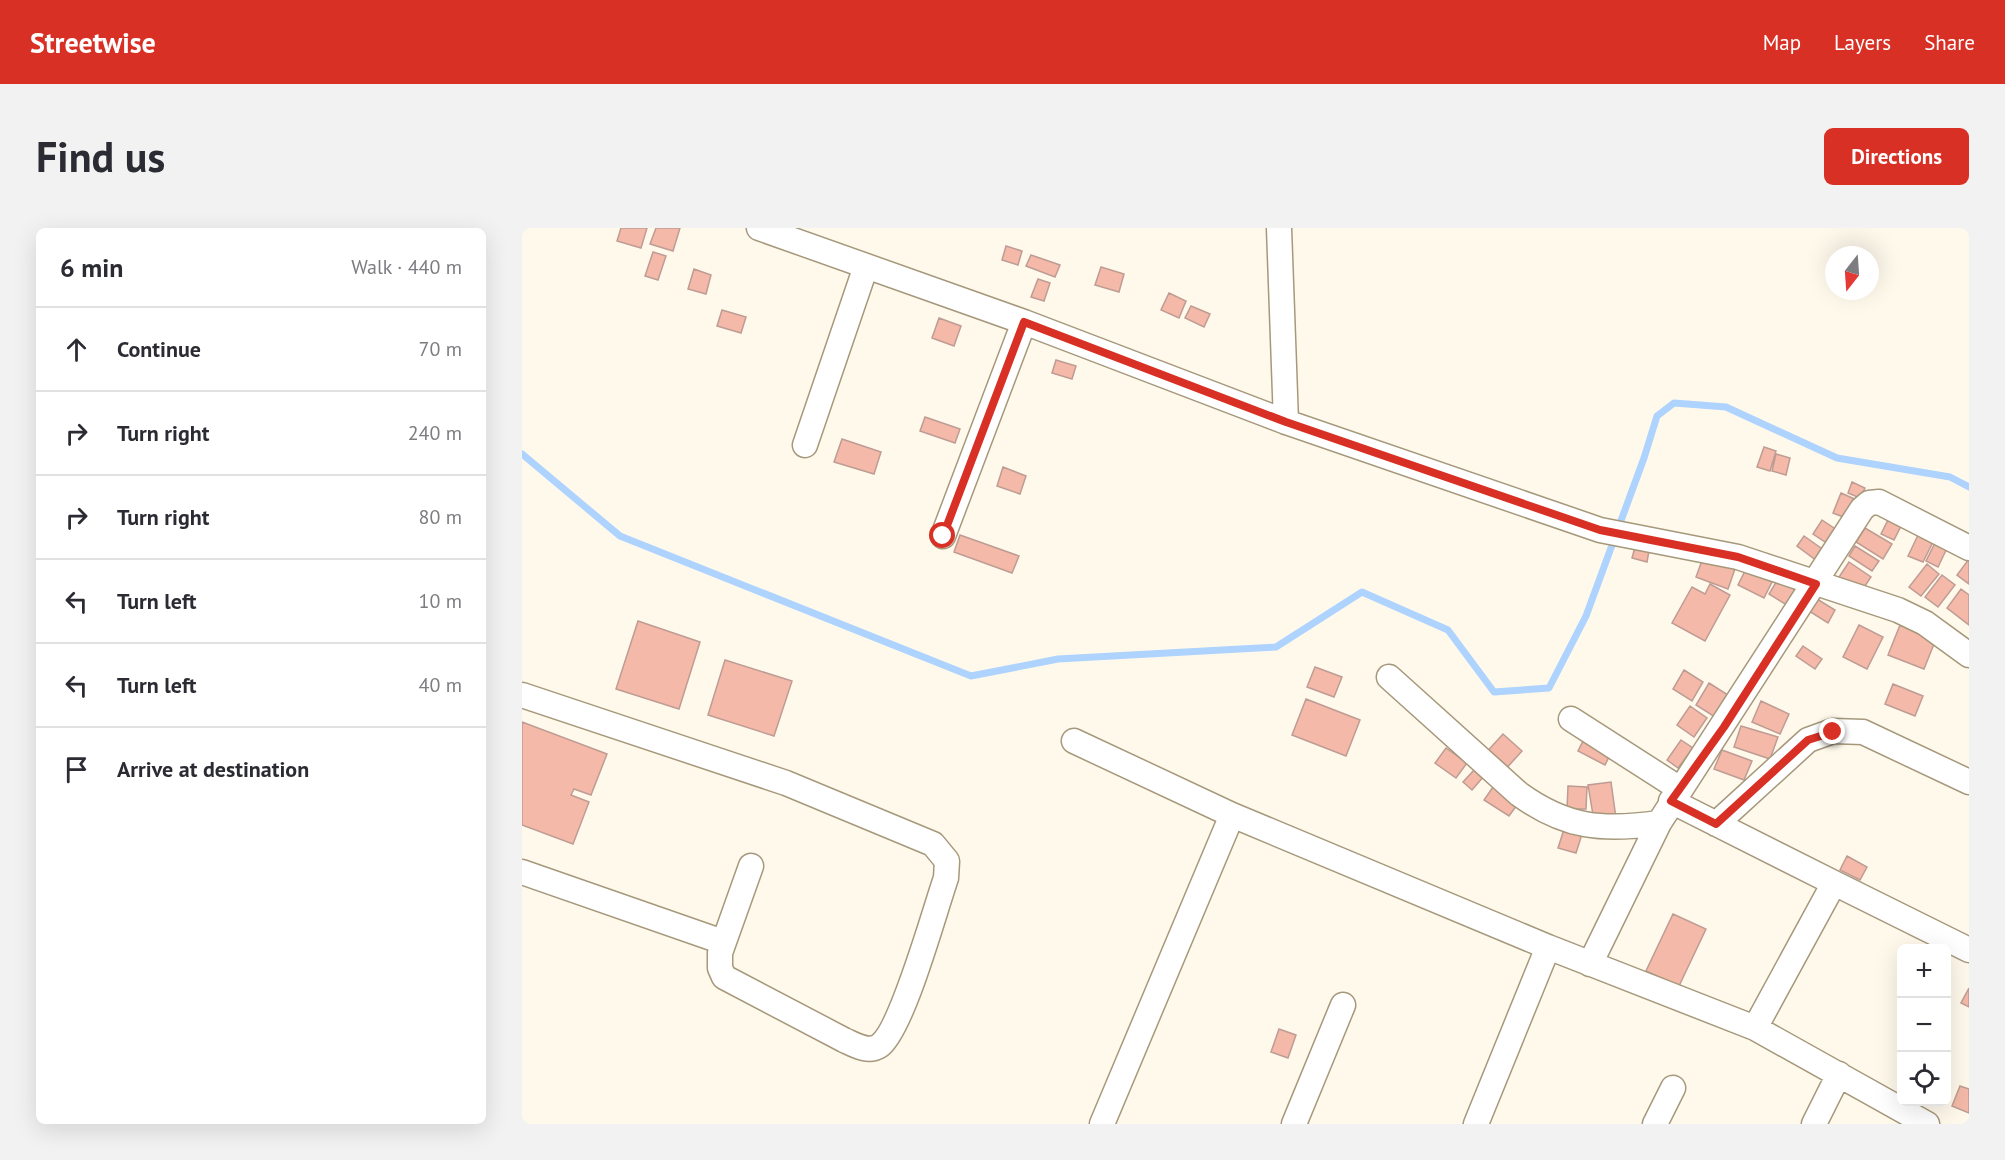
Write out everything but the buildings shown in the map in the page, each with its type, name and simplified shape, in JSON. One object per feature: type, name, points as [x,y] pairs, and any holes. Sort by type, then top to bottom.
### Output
[{"type":"street","points":[[759,228],[1024,322],[1286,422],[1600,530],[1738,557],[1907,615],[1942,634],[1969,655]]},
{"type":"street","points":[[1279,228],[1286,422]]},
{"type":"street","points":[[805,445],[866,266]]},
{"type":"street","points":[[943,536],[1024,322]]},
{"type":"street","points":[[1590,964],[1675,795],[1816,584],[1862,509],[1869,503],[1879,502],[1969,548]]},
{"type":"street","points":[[1389,677],[1519,794],[1539,808],[1591,826],[1619,829],[1659,823]]},
{"type":"street","points":[[522,695],[786,783],[933,844],[946,861],[946,878],[901,1012],[891,1034],[878,1047],[864,1049],[724,977],[720,968],[720,953],[751,866]]},
{"type":"street","points":[[1571,718],[1716,824],[1969,950]]},
{"type":"street","points":[[1716,824],[1808,740],[1833,732],[1863,732],[1969,782]]},
{"type":"street","points":[[1074,741],[1232,814],[1548,947],[1755,1028],[1927,1124]]},
{"type":"street","points":[[1102,1124],[1232,814]]},
{"type":"street","points":[[522,872],[723,942]]},
{"type":"street","points":[[1755,1028],[1834,883]]},
{"type":"street","points":[[1476,1124],[1548,947]]},
{"type":"street","points":[[1294,1124],[1343,1005]]},
{"type":"street","points":[[1814,1124],[1839,1074]]},
{"type":"street","points":[[1654,1124],[1673,1088]]},
{"type":"waterway","points":[[522,454],[620,536],[971,676],[1058,659],[1276,647],[1362,592],[1448,630],[1494,692],[1549,688],[1586,616],[1657,416],[1674,403],[1726,407],[1837,458],[1950,477],[1969,487]]},
{"type":"route","points":[[943,536],[1024,322],[1286,422],[1600,530],[1738,557],[1816,584],[1724,727],[1671,801],[1716,824],[1808,740],[1833,732]]}]
